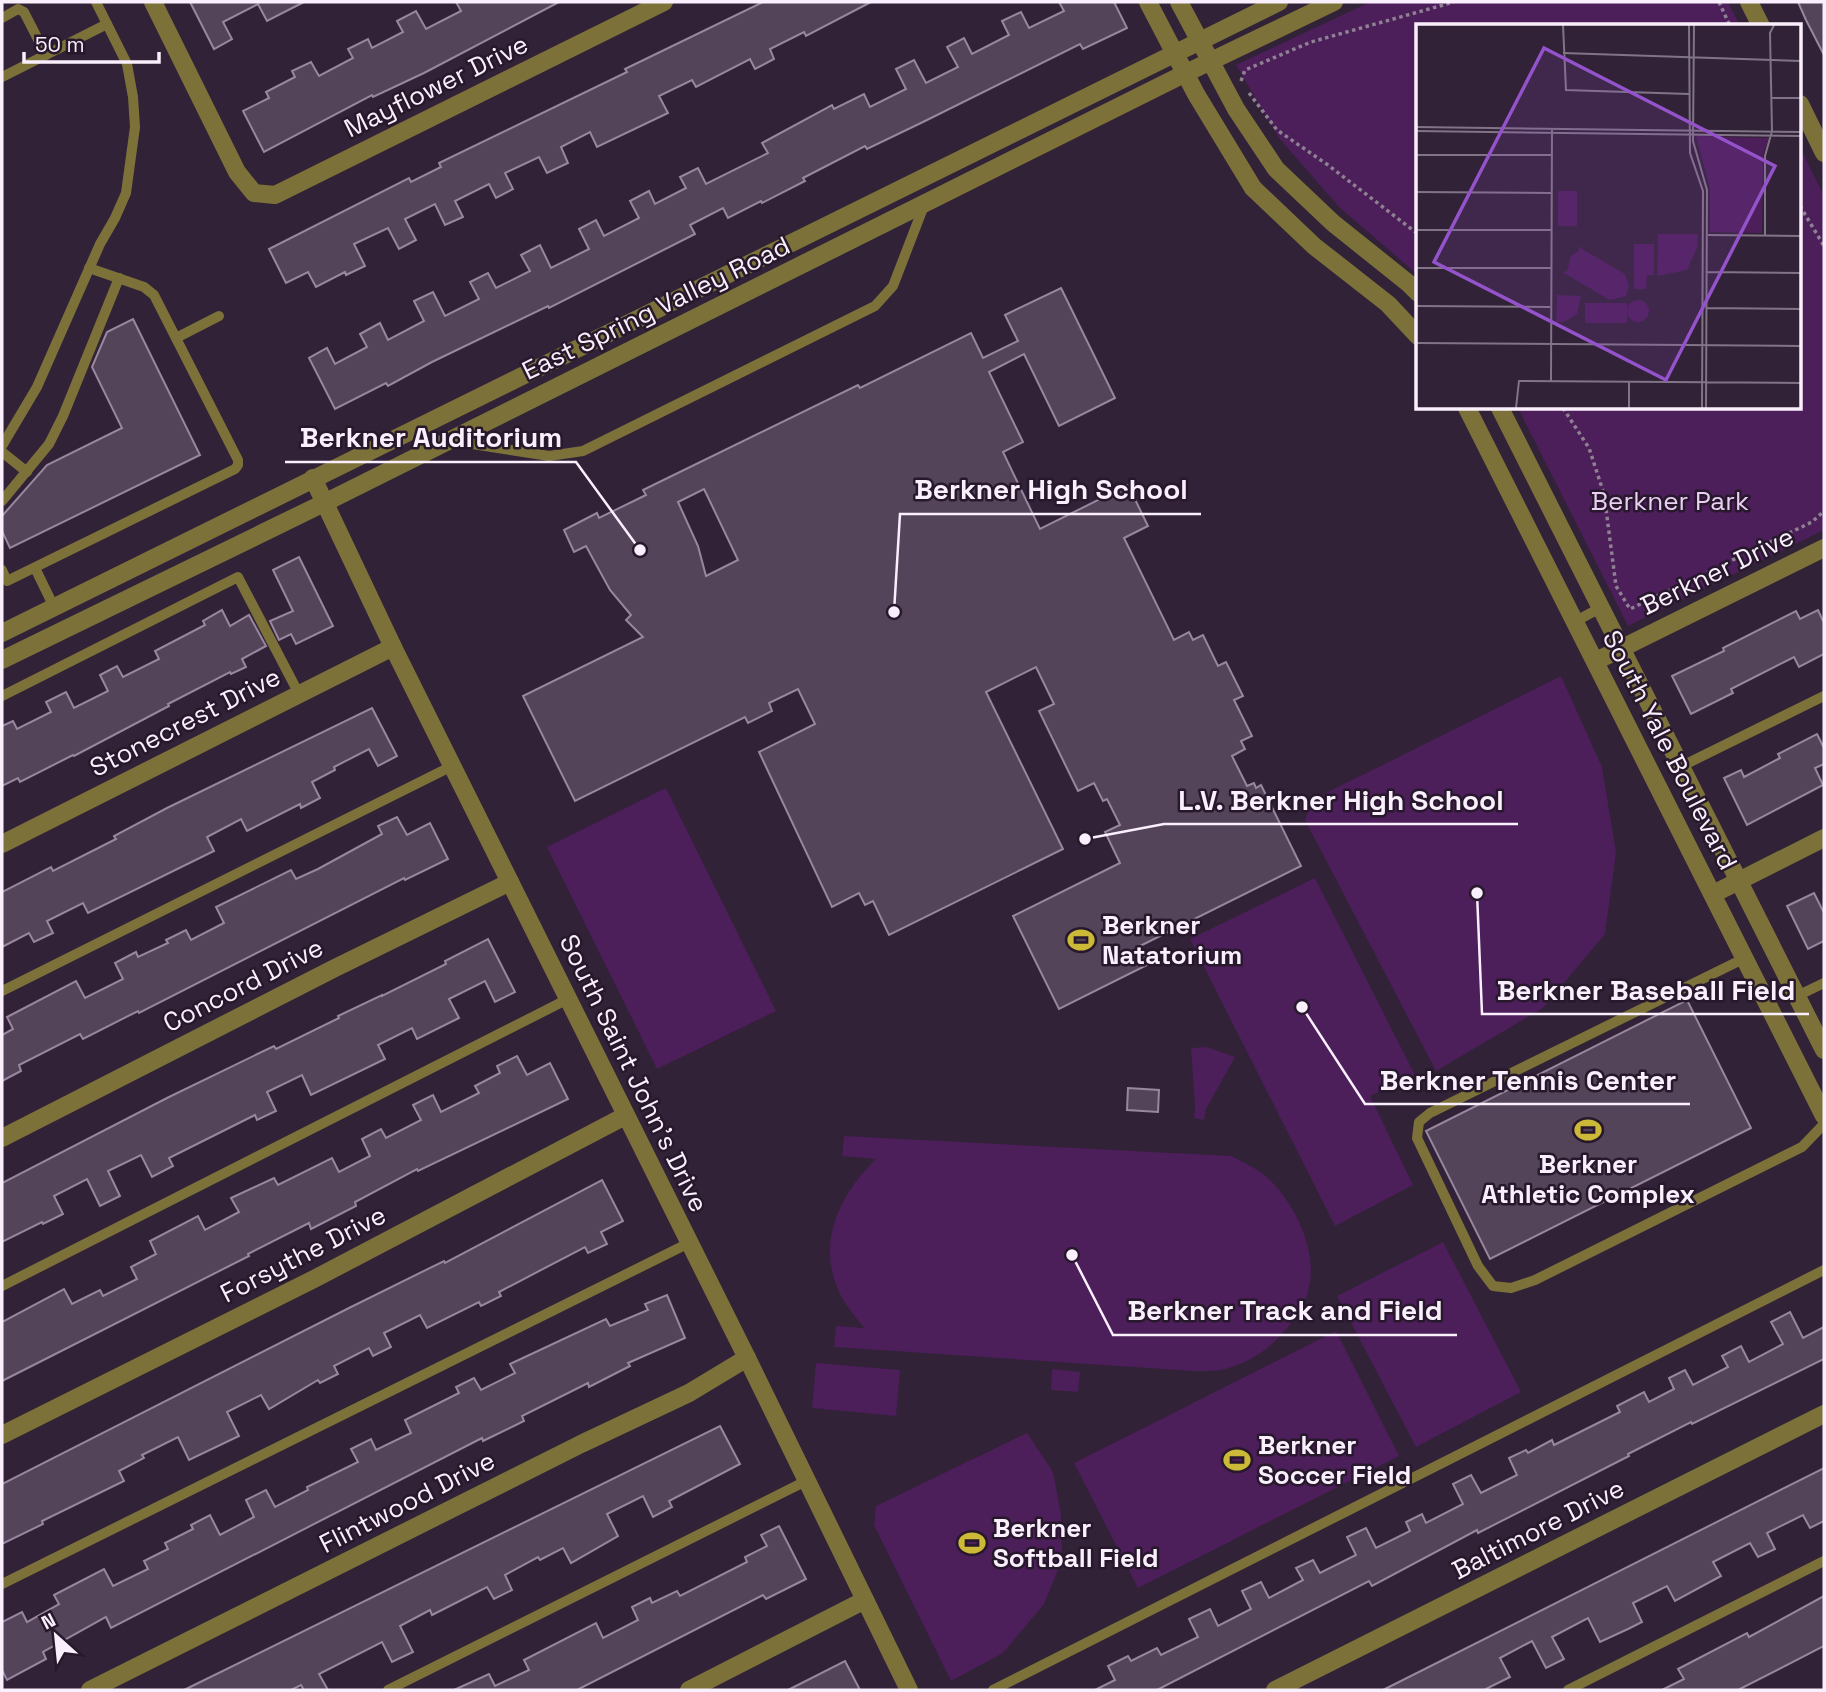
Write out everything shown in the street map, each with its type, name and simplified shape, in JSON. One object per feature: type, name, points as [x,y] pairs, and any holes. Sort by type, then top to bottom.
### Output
[{"type":"street","name":"Mayflower Drive","points":[[153,2],[237,172],[254,193],[275,195],[664,2]]},
{"type":"street","points":[[1148,2],[1196,94],[1253,188],[1314,246],[1388,304],[1416,330]]},
{"type":"street","points":[[1180,2],[1236,108],[1276,169],[1333,223],[1416,291]]},
{"type":"street","name":"East Spring Valley Road","points":[[2,633],[1279,2]]},
{"type":"street","name":"East Spring Valley Road","points":[[2,660],[1334,2]]},
{"type":"street","points":[[1749,2],[1760,24]]},
{"type":"street","points":[[1801,106],[1824,153]]},
{"type":"street","name":"South Yale Boulevard","points":[[1468,410],[1824,1116]]},
{"type":"street","name":"South Yale Boulevard","points":[[1501,410],[1824,1050]]},
{"type":"street","name":"South Saint John's Drive","points":[[313,478],[393,647],[909,1690]]},
{"type":"street","name":"Berkner Drive","points":[[1596,661],[1824,548]]},
{"type":"street","points":[[54,607],[65,629]]},
{"type":"street","name":"Stonecrest Drive","points":[[2,844],[393,647]]},
{"type":"street","points":[[1713,894],[1824,838]]},
{"type":"street","name":"Concord Drive","points":[[2,1138],[510,882]]},
{"type":"street","name":"Forsythe Drive","points":[[2,1434],[314,1279],[625,1116]]},
{"type":"street","name":"Flintwood Drive","points":[[90,1690],[688,1393],[747,1358]]},
{"type":"street","name":"Baltimore Drive","points":[[1275,1690],[1824,1414]]},
{"type":"street","points":[[689,1690],[865,1600]]},
{"type":"lane","points":[[2,446],[37,387],[89,268],[126,193],[135,127],[133,97],[127,64],[96,2]]},
{"type":"lane","points":[[2,18],[18,9],[24,12],[46,55]]},
{"type":"lane","points":[[2,77],[107,24]]},
{"type":"lane","points":[[449,440],[549,456],[583,451],[765,361],[875,306],[893,286],[925,203]]},
{"type":"lane","points":[[2,570],[7,581],[35,569],[235,469],[238,465],[238,460],[150,290],[89,268]]},
{"type":"lane","points":[[2,501],[49,444],[119,278]]},
{"type":"lane","points":[[176,338],[219,316]]},
{"type":"lane","points":[[2,452],[27,472]]},
{"type":"lane","points":[[35,569],[54,607]]},
{"type":"lane","points":[[2,696],[238,577],[299,694]]},
{"type":"lane","points":[[1576,621],[1602,607]]},
{"type":"lane","points":[[1682,766],[1824,696]]},
{"type":"lane","points":[[2,991],[452,766]]},
{"type":"lane","points":[[1745,958],[1430,1113],[1419,1122],[1417,1138],[1478,1266],[1493,1286],[1511,1288],[1535,1280],[1802,1146],[1824,1124]]},
{"type":"lane","points":[[1797,996],[1824,983]]},
{"type":"lane","points":[[2,1286],[568,999]]},
{"type":"lane","points":[[2,1584],[689,1242]]},
{"type":"lane","points":[[993,1690],[1824,1269]]},
{"type":"lane","points":[[388,1690],[806,1481]]},
{"type":"lane","points":[[1568,1690],[1824,1561]]},
{"type":"path","points":[[1241,82],[1245,69],[1311,42],[1454,2]]},
{"type":"path","points":[[1719,2],[1729,24]]},
{"type":"path","points":[[1248,92],[1277,130],[1416,232]]},
{"type":"path","points":[[1801,208],[1824,246]]},
{"type":"path","points":[[1564,410],[1589,449],[1604,494],[1616,586],[1630,608],[1628,618]]},
{"type":"path","points":[[1630,608],[1811,522],[1824,511]]},
{"type":"green space","points":[[1370,2],[1728,2],[1739,24],[1416,24],[1416,273],[1339,207],[1279,138],[1236,65]]},
{"type":"green space","name":"Berkner Park","points":[[1801,149],[1824,196],[1824,530],[1628,626],[1519,410],[1801,410]]},
{"type":"green space","points":[[1561,676],[1602,767],[1616,852],[1605,934],[1543,1008],[1436,1071],[1305,820],[1312,800]]},
{"type":"green space","points":[[666,788],[776,1011],[657,1069],[547,847]]},
{"type":"green space","points":[[1315,878],[1415,1075],[1370,1096],[1413,1185],[1335,1226],[1190,939]]},
{"type":"green space","points":[[1207,1047],[1235,1057],[1206,1109],[1204,1120],[1194,1118],[1191,1048]]},
{"type":"green space","points":[[844,1136],[1231,1156],[1268,1178],[1282,1193],[1298,1220],[1311,1265],[1307,1295],[1293,1321],[1268,1347],[1238,1365],[1221,1370],[1194,1371],[834,1347],[836,1326],[864,1328],[839,1292],[830,1255],[831,1237],[842,1203],[876,1159],[842,1156]]},
{"type":"green space","points":[[1443,1242],[1521,1392],[1416,1447],[1337,1296]]},
{"type":"green space","name":"Berkner Soccer Field","points":[[1336,1331],[1399,1456],[1138,1588],[1074,1463]]},
{"type":"green space","points":[[816,1363],[900,1370],[896,1416],[812,1408]]},
{"type":"green space","points":[[1052,1369],[1080,1372],[1078,1392],[1051,1390]]},
{"type":"green space","name":"Berkner Softball Field","points":[[1027,1433],[1053,1472],[1061,1515],[1062,1560],[1044,1604],[1003,1653],[951,1681],[874,1525],[876,1506]]},
{"type":"building","points":[[190,2],[304,2],[267,21],[258,4],[223,22],[232,39],[214,49]]},
{"type":"building","points":[[456,2],[559,2],[424,73],[373,97],[372,95],[264,152],[243,111],[269,98],[266,92],[295,77],[292,71],[311,62],[319,76],[353,58],[348,49],[368,39],[372,48],[403,32],[397,21],[416,11],[426,29],[461,11]]},
{"type":"building","points":[[763,2],[871,2],[806,36],[804,32],[770,49],[774,59],[755,69],[750,59],[696,87],[692,80],[659,96],[668,113],[597,147],[590,132],[561,147],[568,163],[547,173],[539,157],[505,173],[513,189],[496,198],[489,184],[455,201],[463,217],[445,225],[435,204],[405,219],[416,240],[399,249],[388,228],[354,244],[365,266],[346,275],[345,272],[316,287],[308,272],[286,283],[269,249],[409,178],[411,182],[441,167],[439,163],[627,72],[625,69]]},
{"type":"building","points":[[1059,2],[1114,2],[1127,28],[1083,49],[1080,44],[867,149],[865,146],[762,203],[761,201],[728,218],[723,208],[690,225],[695,234],[549,308],[548,306],[388,386],[386,383],[335,409],[309,358],[327,348],[335,364],[367,347],[360,334],[380,323],[388,340],[424,321],[414,301],[433,292],[445,316],[479,299],[470,282],[488,273],[496,288],[530,271],[521,255],[540,245],[551,268],[589,249],[579,229],[596,220],[604,236],[639,218],[630,201],[649,191],[655,204],[686,188],[680,177],[698,168],[706,184],[768,153],[762,143],[832,105],[834,109],[864,94],[870,107],[906,89],[896,69],[914,60],[926,83],[958,67],[947,47],[964,38],[972,54],[1009,35],[1002,21],[1021,12],[1029,28],[1064,11]]},
{"type":"building","points":[[1798,2],[1824,2],[1824,55],[1806,20]]},
{"type":"building","points":[[1061,288],[1115,398],[1059,426],[1024,354],[989,372],[1023,442],[1003,452],[1040,529],[1128,485],[1148,526],[1124,538],[1174,640],[1189,632],[1193,640],[1203,635],[1218,666],[1226,662],[1243,696],[1234,700],[1252,736],[1241,741],[1245,749],[1232,756],[1247,786],[1254,783],[1256,788],[1261,785],[1301,866],[1140,946],[1149,964],[1059,1009],[1013,916],[1120,863],[1105,832],[1120,825],[1107,799],[1103,801],[1094,783],[1078,791],[1039,711],[1054,704],[1036,667],[986,692],[1063,849],[889,935],[873,901],[865,905],[859,893],[832,907],[759,752],[815,724],[798,689],[769,703],[772,711],[748,723],[745,717],[575,801],[523,696],[643,637],[626,620],[631,615],[610,590],[586,546],[574,552],[564,530],[597,513],[599,518],[646,495],[643,490],[971,333],[983,358],[1018,341],[1005,315]],"holes":[[[704,489],[738,560],[706,576],[698,546],[678,502]]]},
{"type":"building","points":[[133,319],[200,455],[10,548],[2,531],[2,516],[47,465],[122,428],[92,367],[107,332]]},
{"type":"building","points":[[299,557],[333,626],[296,644],[291,634],[279,640],[270,621],[293,611],[273,570]]},
{"type":"building","points":[[222,610],[230,626],[249,615],[266,646],[242,659],[246,667],[231,674],[230,672],[168,704],[169,706],[74,756],[20,782],[18,778],[2,786],[2,726],[13,721],[17,729],[51,712],[46,702],[66,692],[74,708],[108,691],[100,675],[117,666],[123,677],[159,659],[155,651],[205,625],[203,621]]},
{"type":"building","points":[[1818,610],[1824,623],[1824,654],[1799,667],[1794,657],[1731,689],[1733,693],[1691,714],[1672,676],[1796,611],[1800,619]]},
{"type":"building","points":[[372,708],[397,756],[378,766],[369,749],[312,782],[320,798],[301,808],[300,804],[247,831],[241,819],[207,837],[214,851],[88,913],[83,903],[47,921],[53,933],[34,942],[29,933],[2,947],[2,892],[51,867],[53,871],[116,839],[114,836],[167,808]]},
{"type":"building","points":[[1817,734],[1824,748],[1824,764],[1815,768],[1823,785],[1747,825],[1724,778],[1741,770],[1744,777],[1780,758],[1778,754]]},
{"type":"building","points":[[397,817],[407,835],[430,823],[448,859],[405,880],[404,878],[139,1013],[138,1011],[83,1039],[80,1034],[19,1065],[21,1071],[2,1081],[2,1035],[13,1029],[7,1017],[76,981],[85,998],[123,979],[115,963],[136,952],[138,957],[168,943],[166,940],[186,930],[191,940],[224,923],[216,907],[291,870],[296,879],[318,869],[382,834],[378,826]]},
{"type":"building","points":[[1814,893],[1824,913],[1824,941],[1808,949],[1787,906]]},
{"type":"building","points":[[488,939],[515,992],[495,1002],[485,981],[449,999],[459,1018],[417,1039],[412,1028],[378,1045],[385,1059],[311,1095],[302,1075],[267,1092],[276,1111],[257,1120],[255,1115],[169,1158],[173,1166],[152,1177],[141,1155],[108,1171],[120,1196],[100,1206],[87,1179],[54,1196],[63,1214],[2,1242],[2,1183],[167,1098],[339,1018],[338,1016],[446,964],[445,961]]},
{"type":"building","name":"Berkner Athletic Complex","points":[[1687,1000],[1751,1128],[1490,1259],[1426,1131]]},
{"type":"building","points":[[517,1056],[527,1075],[550,1063],[568,1099],[418,1171],[417,1169],[355,1202],[356,1206],[311,1229],[309,1223],[2,1381],[2,1322],[64,1289],[72,1304],[100,1290],[103,1296],[137,1279],[131,1267],[156,1254],[150,1241],[198,1216],[205,1230],[239,1212],[231,1198],[274,1178],[278,1185],[332,1158],[339,1172],[370,1156],[362,1139],[381,1129],[386,1138],[421,1120],[413,1105],[433,1095],[441,1112],[479,1093],[475,1086],[500,1073],[497,1066]]},
{"type":"building","points":[[1128,1088],[1159,1090],[1158,1112],[1127,1110]]},
{"type":"building","points":[[602,1180],[623,1221],[601,1232],[607,1244],[588,1253],[585,1247],[499,1292],[501,1296],[481,1306],[479,1302],[427,1328],[420,1315],[384,1333],[391,1347],[373,1356],[369,1348],[334,1366],[338,1374],[320,1383],[318,1380],[269,1409],[261,1395],[227,1412],[239,1436],[189,1460],[178,1437],[142,1455],[144,1458],[119,1471],[124,1481],[2,1544],[2,1484],[349,1308],[444,1261],[445,1263]]},
{"type":"building","points":[[667,1295],[685,1338],[628,1363],[630,1366],[589,1387],[588,1383],[522,1416],[524,1421],[483,1441],[482,1438],[111,1628],[106,1617],[43,1652],[46,1659],[7,1680],[2,1670],[2,1622],[22,1612],[27,1622],[59,1604],[54,1595],[104,1569],[113,1586],[148,1569],[144,1561],[168,1549],[165,1543],[193,1529],[191,1525],[210,1515],[220,1535],[254,1517],[246,1500],[266,1490],[275,1507],[308,1490],[307,1487],[358,1462],[351,1449],[371,1439],[376,1450],[411,1433],[405,1420],[459,1393],[456,1387],[474,1378],[481,1390],[515,1373],[510,1364],[606,1319],[610,1326],[648,1310],[645,1304]]},
{"type":"building","points":[[1790,1312],[1803,1338],[1824,1327],[1824,1359],[1692,1424],[1691,1422],[1372,1586],[1369,1581],[1157,1690],[1095,1690],[1115,1680],[1108,1666],[1128,1656],[1131,1661],[1157,1648],[1161,1655],[1198,1637],[1189,1619],[1210,1609],[1218,1626],[1251,1609],[1242,1591],[1261,1582],[1269,1598],[1303,1580],[1296,1568],[1313,1560],[1320,1573],[1356,1555],[1347,1537],[1366,1528],[1376,1548],[1410,1531],[1406,1522],[1422,1514],[1426,1523],[1463,1504],[1453,1484],[1471,1475],[1481,1493],[1517,1475],[1509,1458],[1526,1450],[1528,1453],[1552,1440],[1554,1445],[1620,1412],[1617,1406],[1644,1392],[1649,1402],[1674,1389],[1669,1378],[1685,1370],[1693,1385],[1728,1367],[1722,1356],[1741,1346],[1749,1362],[1783,1344],[1771,1322]]},
{"type":"building","points":[[720,1426],[740,1464],[669,1501],[672,1507],[653,1517],[643,1496],[607,1514],[618,1536],[571,1563],[563,1548],[540,1560],[538,1557],[505,1575],[512,1590],[494,1599],[487,1587],[432,1615],[430,1610],[400,1626],[413,1652],[392,1662],[382,1642],[319,1674],[328,1690],[304,1690],[301,1685],[291,1690],[184,1690]]},
{"type":"building","points":[[1824,1468],[1824,1521],[1810,1528],[1803,1515],[1767,1533],[1775,1549],[1758,1557],[1750,1543],[1713,1562],[1721,1576],[1675,1601],[1667,1586],[1633,1603],[1642,1622],[1600,1642],[1588,1618],[1552,1637],[1564,1659],[1546,1668],[1532,1641],[1500,1658],[1510,1677],[1484,1690],[1383,1690]]},
{"type":"building","points":[[779,1526],[806,1579],[766,1599],[763,1595],[577,1690],[454,1690],[489,1674],[495,1686],[529,1670],[524,1660],[596,1623],[603,1638],[638,1620],[632,1607],[650,1598],[652,1603],[677,1591],[680,1596],[747,1562],[745,1557],[767,1546],[761,1535]]},
{"type":"building","points":[[1824,1596],[1824,1646],[1738,1690],[1662,1690],[1684,1679],[1678,1669],[1747,1633],[1749,1637]]},
{"type":"building","points":[[845,1661],[860,1690],[788,1690]]},
{"type":"place","name":"Berkner Auditorium","points":[[640,550]]},
{"type":"place","name":"Berkner High School","points":[[894,612]]},
{"type":"place","name":"L.V. Berkner High School","points":[[1085,839]]},
{"type":"place","name":"Berkner Baseball Field","points":[[1477,893]]},
{"type":"place","name":"Berkner Natatorium","points":[[1081,940]]},
{"type":"place","name":"Berkner Tennis Center","points":[[1302,1007]]},
{"type":"place","name":"Berkner Athletic Complex","points":[[1588,1130]]},
{"type":"place","name":"Berkner Track and Field","points":[[1072,1255]]},
{"type":"place","name":"Berkner Soccer Field","points":[[1237,1460]]},
{"type":"place","name":"Berkner Softball Field","points":[[972,1543]]}]
